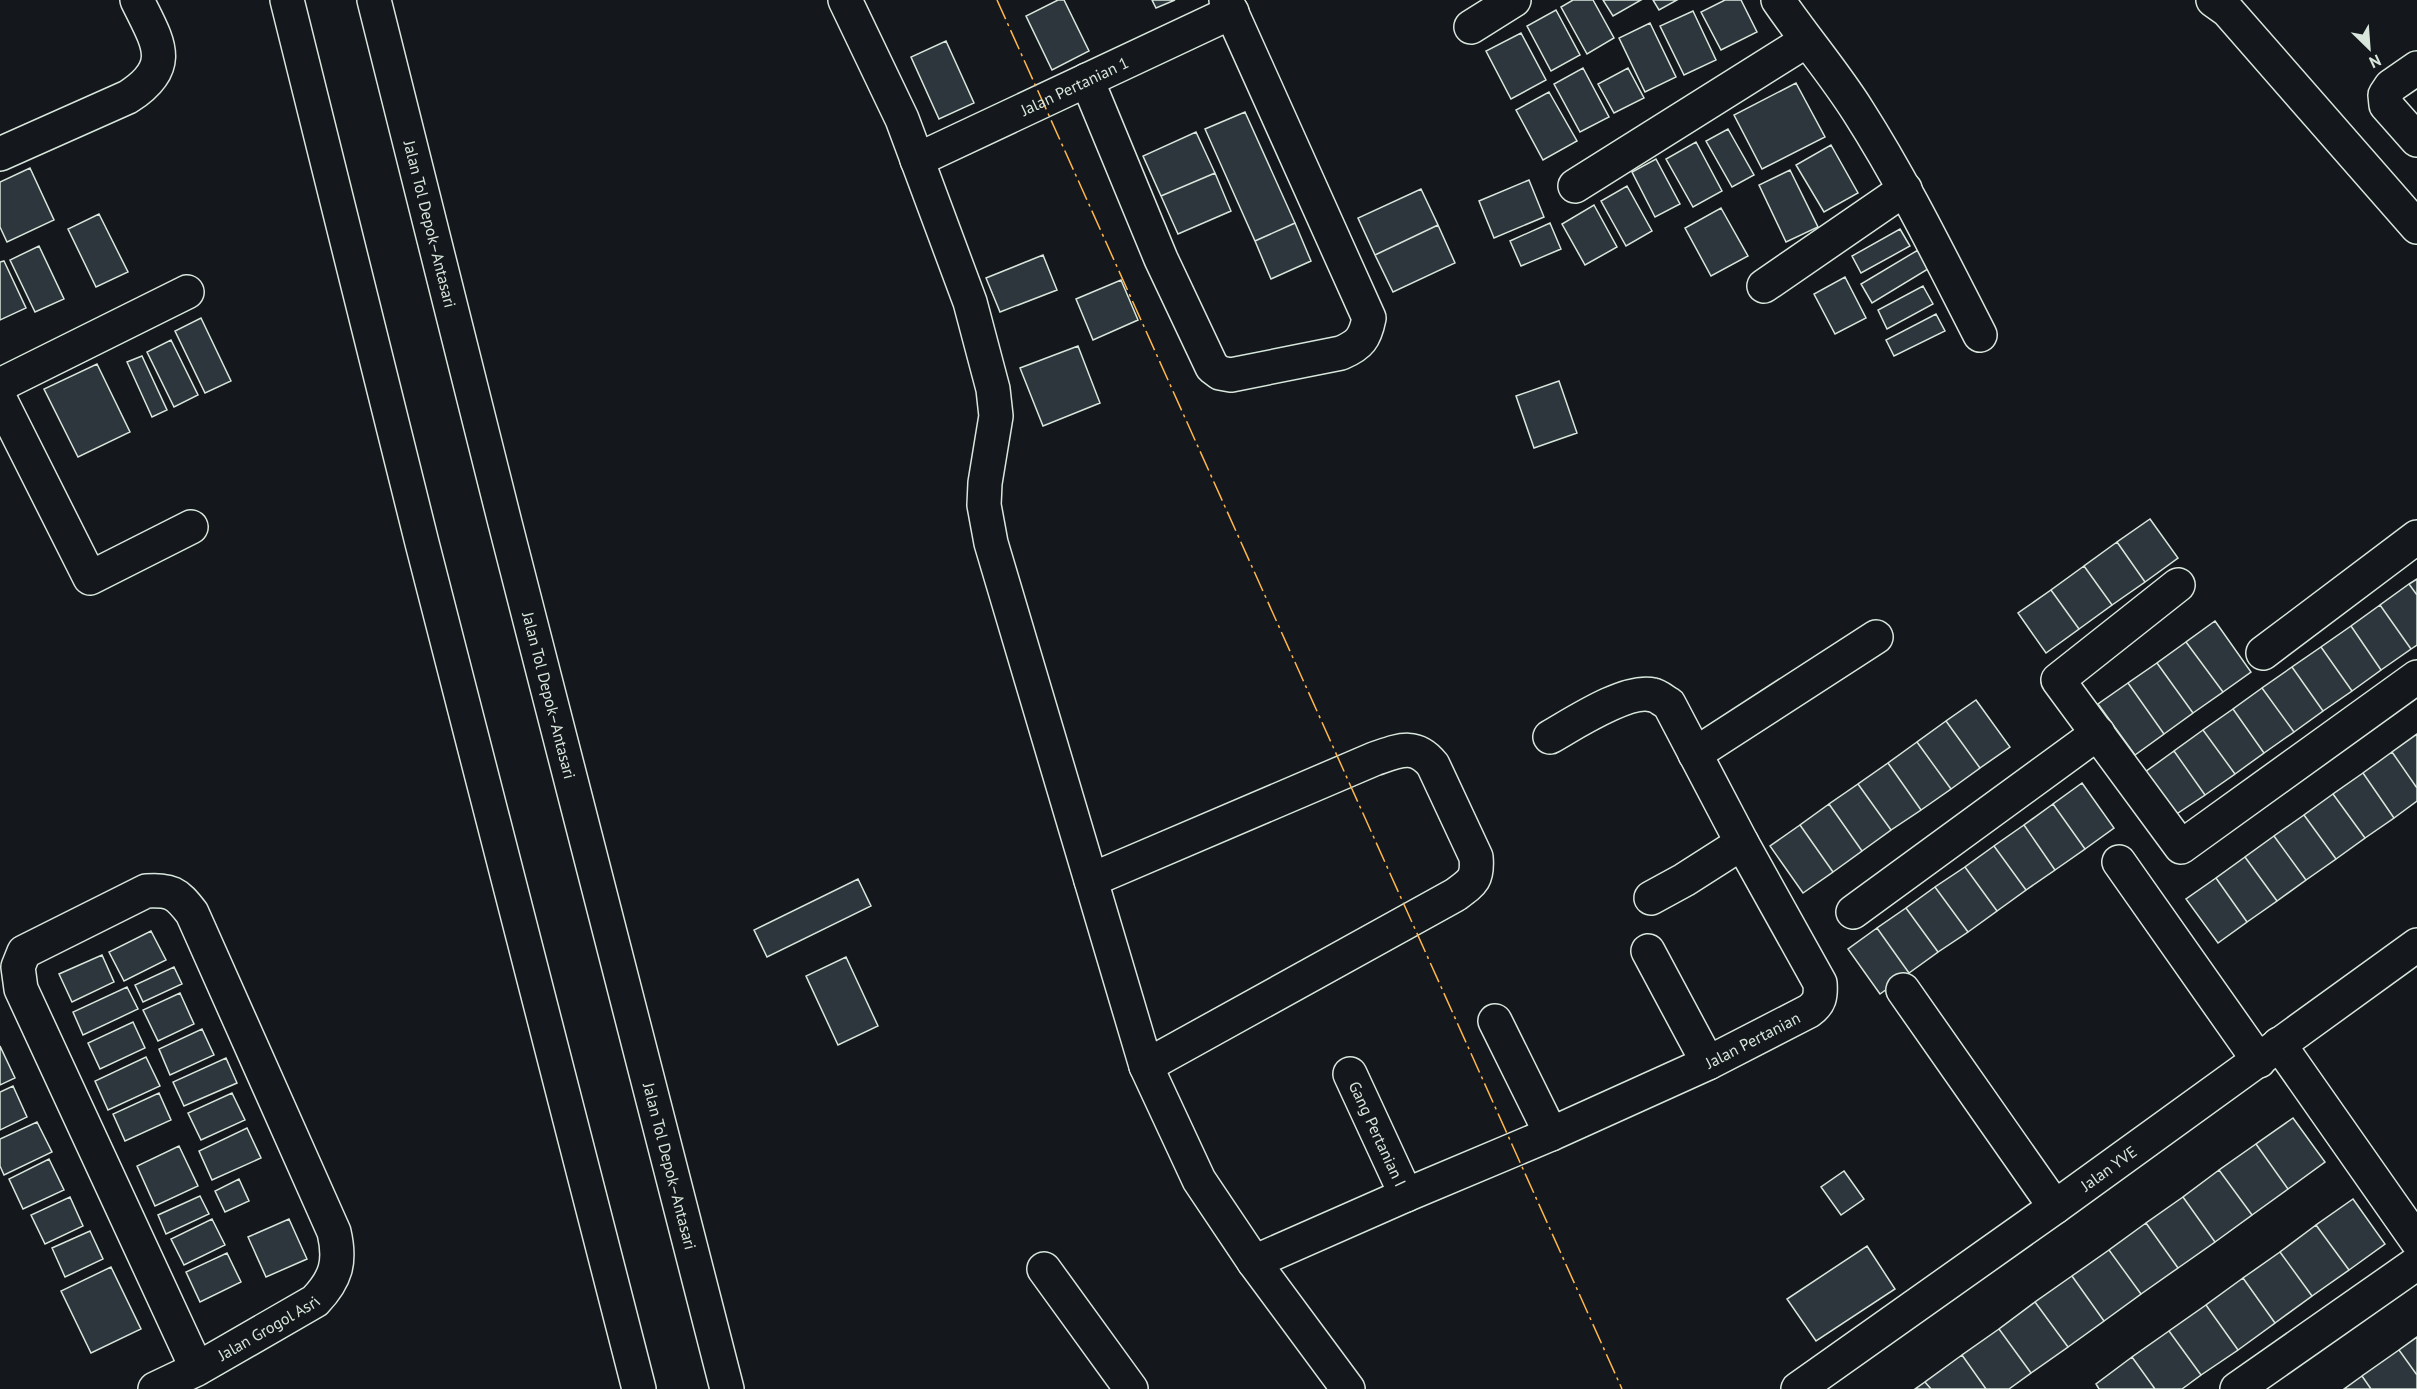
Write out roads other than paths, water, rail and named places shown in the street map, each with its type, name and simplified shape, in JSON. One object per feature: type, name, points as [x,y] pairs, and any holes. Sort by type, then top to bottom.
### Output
[{"type":"main road","points":[[0,154],[128,98],[146,86],[156,72],[159,56],[155,37],[137,0]]},
{"type":"main road","points":[[287,0],[422,543],[639,1389]]},
{"type":"main road","name":"Jalan Tol Depok–Antasari","points":[[374,0],[502,512],[728,1389]]},
{"type":"main road","points":[[845,0],[902,119],[970,302],[993,389],[996,416],[985,483],[984,505],[991,543],[1146,1066],[1199,1180],[1254,1262],[1348,1389]]},
{"type":"main road","points":[[1472,27],[1514,0]]},
{"type":"main road","points":[[1778,0],[1857,109],[1905,189],[1980,335]]},
{"type":"main road","points":[[2213,0],[2227,10],[2417,227]]},
{"type":"main road","points":[[1087,80],[1161,259],[1212,367],[1220,373],[1231,375],[1341,353],[1354,347],[1365,334],[1369,318],[1229,6]]},
{"type":"main road","name":"Jalan Pertanian 1","points":[[917,160],[1087,80],[1229,6]]},
{"type":"main road","points":[[1575,186],[1806,41]]},
{"type":"main road","points":[[2417,69],[2391,86],[2385,95],[2386,105],[2417,140]]},
{"type":"main road","points":[[1764,286],[1905,189]]},
{"type":"main road","points":[[0,385],[187,292]]},
{"type":"main road","points":[[0,399],[90,578],[191,527]]},
{"type":"main road","points":[[2263,653],[2417,537]]},
{"type":"main road","points":[[2178,585],[2058,680],[2181,847],[2417,677]]},
{"type":"main road","points":[[1695,754],[1876,636]]},
{"type":"main road","name":"Jalan Pertanian","points":[[1254,1262],[1551,1134],[1708,1063],[1809,1011],[1818,1004],[1821,993],[1820,983],[1742,843],[1669,704],[1654,695],[1641,694],[1624,698],[1550,737]]},
{"type":"main road","points":[[1853,912],[2098,733]]},
{"type":"main road","points":[[1091,880],[1374,759],[1402,750],[1420,753],[1426,756],[1433,765],[1476,857],[1477,872],[1470,884],[1455,895],[1146,1066]]},
{"type":"main road","points":[[1651,897],[1684,880],[1742,843]]},
{"type":"main road","points":[[2119,862],[2416,1243],[2237,1389]]},
{"type":"main road","name":"Jalan Grogol Asri","points":[[155,1389],[196,1369],[315,1300],[328,1287],[336,1268],[338,1250],[334,1232],[192,913],[180,897],[166,890],[146,891],[24,952],[18,967],[21,989],[196,1369]]},
{"type":"main road","name":"Jalan YVE","points":[[1798,1389],[2055,1207],[2417,945]]},
{"type":"main road","points":[[1647,951],[1708,1063]]},
{"type":"main road","points":[[1903,990],[2055,1207]]},
{"type":"main road","points":[[1495,1022],[1551,1134]]},
{"type":"main road","name":"Gang Pertanian I","points":[[1350,1074],[1406,1195]]},
{"type":"main road","points":[[1044,1269],[1131,1389]]}]
